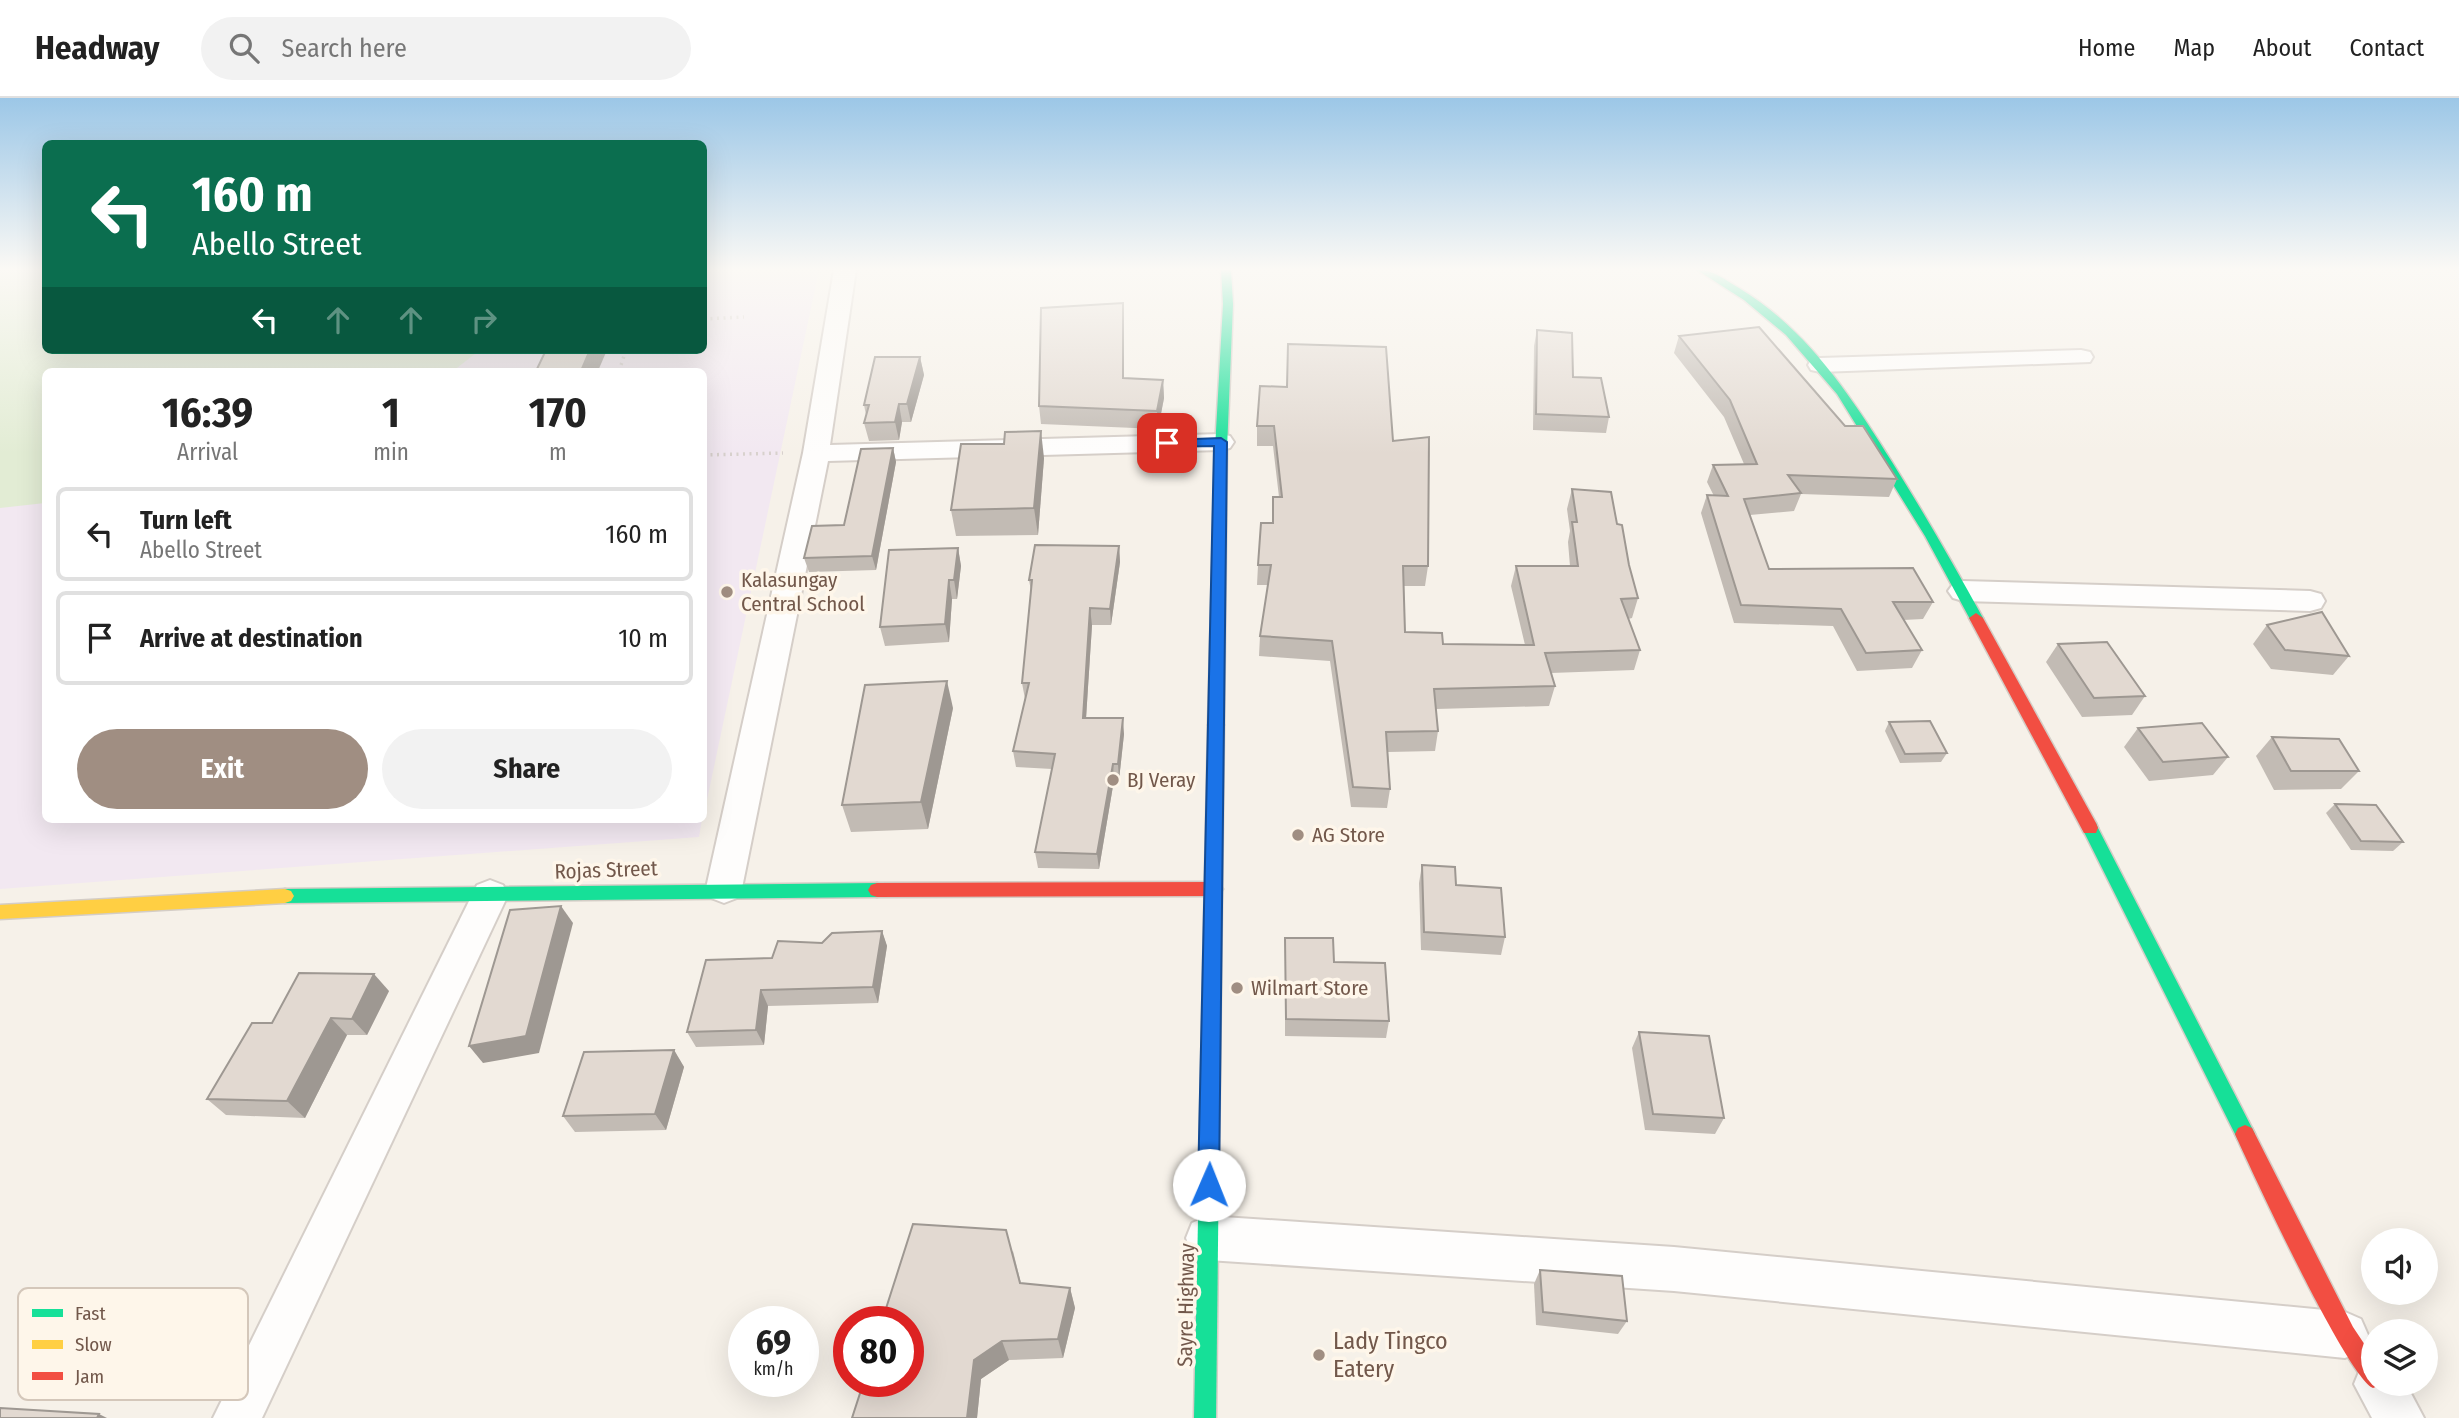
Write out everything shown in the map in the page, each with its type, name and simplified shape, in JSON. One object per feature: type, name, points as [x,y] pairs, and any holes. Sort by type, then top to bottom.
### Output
[{"type":"main road","name":"Sayre Highway","points":[[1205,1418],[1221,442],[1227,332]]},
{"type":"main road","points":[[1788,332],[1842,392],[1963,591],[2124,891],[2216,1082],[2345,1335],[2361,1359]]},
{"type":"main road","name":"Rojas Street","points":[[0,912],[321,895],[490,895],[724,888],[1214,890]]},
{"type":"street","points":[[724,888],[816,453],[835,332]]},
{"type":"street","points":[[1820,365],[2081,358]]},
{"type":"street","points":[[816,453],[1221,442]]},
{"type":"street","points":[[1963,591],[2310,601]]},
{"type":"street","points":[[248,1395],[490,895]]},
{"type":"street","points":[[1208,1238],[1674,1269],[2345,1335]]},
{"type":"street","points":[[2386,1396],[2400,1418]]},
{"type":"street","points":[[237,1418],[246,1400]]},
{"type":"path","points":[[707,454],[816,453]]},
{"type":"shaded area","name":"Kalasungay Central School","points":[[0,332],[42,332],[42,354],[707,354],[707,332],[806,332],[707,800],[707,368],[42,368],[42,823],[701,823],[699,837],[0,889]]},
{"type":"green space","points":[[0,332],[42,332],[42,354],[475,354],[457,368],[42,368],[42,503],[0,508]]},
{"type":"building","points":[[1041,332],[1123,332],[1123,378],[1163,380],[1157,411],[1039,406]]},
{"type":"building","points":[[1537,332],[1572,333],[1573,377],[1601,378],[1609,417],[1536,414]]},
{"type":"building","points":[[1718,332],[1763,332],[1845,426],[1863,426],[1897,479],[1788,475],[1801,493],[1744,499],[1769,569],[1913,568],[1933,602],[1893,602],[1922,650],[1866,653],[1841,609],[1741,605],[1707,495],[1728,496],[1713,465],[1757,464],[1730,400],[1679,336]]},
{"type":"building","points":[[1288,344],[1386,347],[1393,441],[1429,437],[1428,566],[1403,566],[1405,632],[1442,633],[1443,644],[1534,645],[1516,566],[1578,566],[1572,522],[1577,522],[1572,489],[1611,492],[1617,524],[1622,525],[1638,598],[1621,599],[1640,650],[1545,653],[1555,686],[1434,689],[1438,731],[1386,732],[1390,789],[1353,787],[1332,641],[1260,636],[1271,565],[1258,565],[1261,523],[1273,523],[1273,497],[1282,497],[1274,426],[1257,426],[1260,386],[1287,387]]},
{"type":"building","points":[[544,354],[588,354],[582,368],[537,368]]},
{"type":"building","points":[[875,357],[920,357],[907,404],[899,404],[895,422],[864,423],[869,405],[864,405]]},
{"type":"building","points":[[1041,431],[1034,508],[951,510],[961,444],[1004,444],[1005,432]]},
{"type":"building","points":[[893,448],[872,556],[804,558],[812,526],[844,525],[861,449]]},
{"type":"building","points":[[1035,545],[1119,546],[1110,609],[1090,608],[1083,718],[1123,718],[1118,764],[1113,764],[1097,854],[1035,852],[1055,754],[1013,751],[1029,683],[1022,683],[1032,580],[1029,580]]},
{"type":"building","points":[[958,548],[954,580],[949,580],[945,624],[880,627],[889,550]]},
{"type":"building","points":[[2322,612],[2349,656],[2285,650],[2267,625]]},
{"type":"building","points":[[2107,642],[2145,696],[2094,698],[2058,644]]},
{"type":"building","points":[[947,681],[921,802],[842,805],[865,685]]},
{"type":"building","points":[[1930,721],[1947,753],[1905,754],[1889,722]]},
{"type":"building","points":[[2202,723],[2228,757],[2163,762],[2138,728]]},
{"type":"building","points":[[2272,737],[2339,739],[2359,771],[2291,771]]},
{"type":"building","points":[[2335,804],[2376,805],[2403,842],[2361,841]]},
{"type":"building","points":[[1422,865],[1455,867],[1456,885],[1501,888],[1505,937],[1424,932]]},
{"type":"building","points":[[561,906],[526,1036],[469,1046],[510,910]]},
{"type":"building","points":[[882,931],[873,987],[761,990],[756,1030],[687,1032],[706,960],[772,958],[778,941],[822,943],[832,933]]},
{"type":"building","points":[[1285,938],[1333,938],[1334,962],[1385,963],[1389,1021],[1286,1019]]},
{"type":"building","points":[[299,973],[374,974],[352,1019],[331,1018],[287,1101],[207,1099],[252,1023],[272,1023]]},
{"type":"building","points":[[1639,1032],[1709,1036],[1724,1118],[1653,1114]]},
{"type":"building","points":[[674,1050],[655,1114],[563,1116],[584,1052]]},
{"type":"building","points":[[913,1224],[1006,1230],[1020,1283],[1070,1288],[1058,1339],[1002,1341],[974,1360],[967,1418],[852,1418],[859,1397],[924,1397],[924,1306],[887,1306]]},
{"type":"building","points":[[1540,1270],[1622,1276],[1627,1321],[1543,1312]]},
{"type":"building","points":[[0,1408],[99,1414],[97,1418],[0,1418]]},
{"type":"traffic: fast","points":[[1221,449],[1227,332]]},
{"type":"traffic: fast","points":[[1788,332],[1842,392],[1932,536],[1976,618]]},
{"type":"traffic: fast","points":[[1205,1418],[1216,725]]},
{"type":"traffic: fast","points":[[2090,828],[2245,1134]]},
{"type":"traffic: fast","points":[[285,896],[877,890]]},
{"type":"traffic: slow","points":[[1216,725],[1221,449]]},
{"type":"traffic: slow","points":[[0,912],[285,896]]},
{"type":"traffic: jam","points":[[1976,618],[2090,828]]},
{"type":"traffic: jam","points":[[877,890],[1214,889]]},
{"type":"traffic: jam","points":[[2245,1134],[2345,1335],[2361,1359]]},
{"type":"place","name":"Kalasungay Central School","points":[[727,592]]},
{"type":"place","name":"BJ Veray","points":[[1113,780]]},
{"type":"place","name":"AG Store","points":[[1298,835]]},
{"type":"place","name":"Wilmart Store","points":[[1237,988]]},
{"type":"place","name":"Lady Tingco Eatery","points":[[1319,1355]]},
{"type":"route","points":[[1167,443],[1221,442],[1209,1185]]}]
